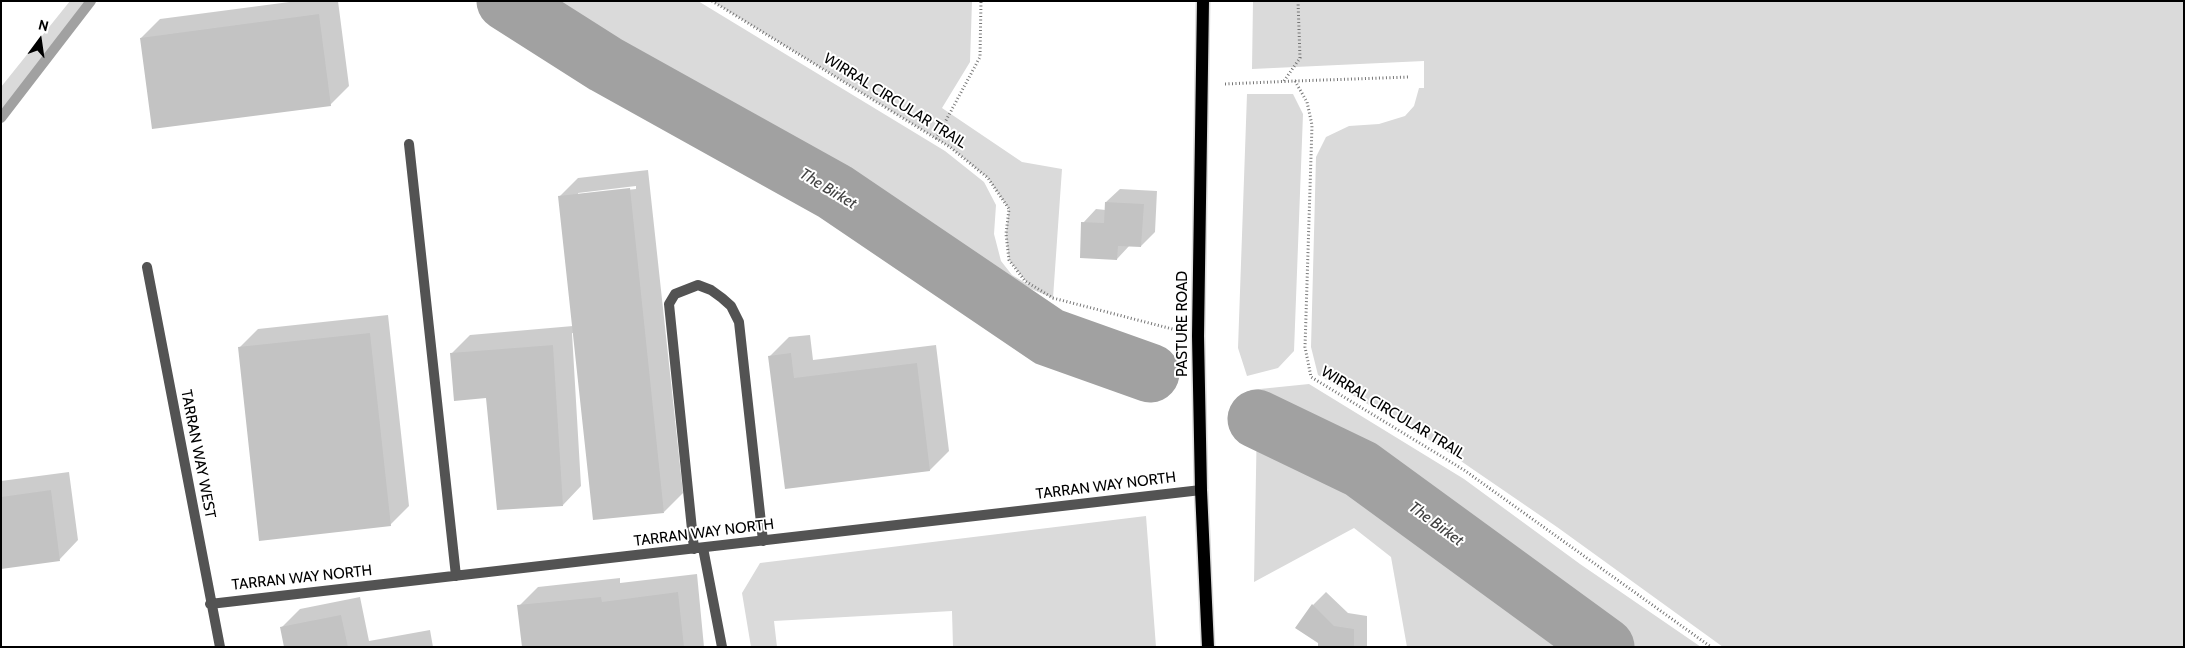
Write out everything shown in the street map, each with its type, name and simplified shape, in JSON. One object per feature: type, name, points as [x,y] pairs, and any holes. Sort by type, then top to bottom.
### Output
[{"type":"main road","name":"PASTURE ROAD","points":[[1204,1],[1198,336],[1201,490],[1208,647]]},
{"type":"lane","points":[[408,144],[456,576]]},
{"type":"lane","name":"TARRAN WAY WEST","points":[[147,267],[210,604],[220,647]]},
{"type":"lane","points":[[722,647],[699,549],[669,304],[675,294],[698,285],[711,290],[731,306],[739,322],[763,541]]},
{"type":"lane","name":"TARRAN WAY NORTH","points":[[210,604],[1201,490]]},
{"type":"path","name":"WIRRAL CIRCULAR TRAIL","points":[[712,1],[936,139],[988,178],[1009,209],[1006,234],[1009,260],[1025,282],[1053,298],[1198,336]]},
{"type":"path","points":[[936,139],[980,57],[981,1]]},
{"type":"path","points":[[1284,81],[1300,58],[1298,1]]},
{"type":"path","points":[[1201,85],[1410,77]]},
{"type":"path","name":"WIRRAL CIRCULAR TRAIL","points":[[1295,81],[1308,102],[1312,126],[1304,347],[1311,377],[1464,470],[1712,647]]},
{"type":"shaded area","points":[[70,1],[91,1],[1,118],[1,87]]},
{"type":"shaded area","points":[[543,1],[698,1],[945,151],[984,182],[996,205],[994,234],[1001,261],[1012,275],[1029,285],[1009,260],[1006,234],[1009,209],[988,178],[950,147],[712,1],[972,1],[970,62],[942,108],[1022,162],[1062,169],[1053,298],[987,271],[778,129]]},
{"type":"shaded area","points":[[1253,1],[2184,1],[2184,647],[1723,647],[1557,527],[1436,444],[1318,375],[1311,347],[1316,157],[1326,137],[1349,126],[1379,124],[1405,116],[1414,106],[1419,88],[1424,88],[1424,61],[1252,69]]},
{"type":"shaded area","points":[[1247,94],[1293,94],[1303,114],[1294,351],[1278,368],[1247,376],[1238,348]]},
{"type":"shaded area","points":[[1309,384],[1464,479],[1580,564],[1701,647],[1407,647],[1391,557],[1354,528],[1254,582],[1257,419],[1250,390]]},
{"type":"shaded area","points":[[1146,516],[1156,647],[953,647],[952,611],[774,621],[777,647],[751,647],[742,593],[760,563]]},
{"type":"building","points":[[319,14],[331,106],[152,129],[140,38]]},
{"type":"building","points":[[630,188],[664,513],[593,520],[558,196]]},
{"type":"building","points":[[1105,202],[1144,204],[1141,247],[1118,246],[1117,260],[1080,258],[1081,222],[1104,223]]},
{"type":"building","points":[[370,333],[391,526],[259,541],[238,347]]},
{"type":"building","points":[[553,345],[563,506],[497,510],[486,398],[454,401],[450,353]]},
{"type":"building","points":[[791,353],[794,378],[917,363],[930,471],[785,489],[768,356]]},
{"type":"building","points":[[51,490],[60,561],[1,569],[1,497]]},
{"type":"building","points":[[678,592],[684,647],[522,647],[517,605],[601,597],[602,602]]},
{"type":"building","points":[[1312,604],[1334,626],[1354,629],[1354,647],[1318,647],[1318,643],[1295,628]]},
{"type":"building","points":[[341,615],[348,647],[284,647],[280,627]]},
{"type":"waterway","points":[[1,118],[91,1]]},
{"type":"waterway","name":"The Birket","points":[[506,1],[605,64],[835,192],[1049,337],[1150,373]]},
{"type":"waterway","name":"The Birket","points":[[1257,419],[1361,469],[1605,647]]}]
